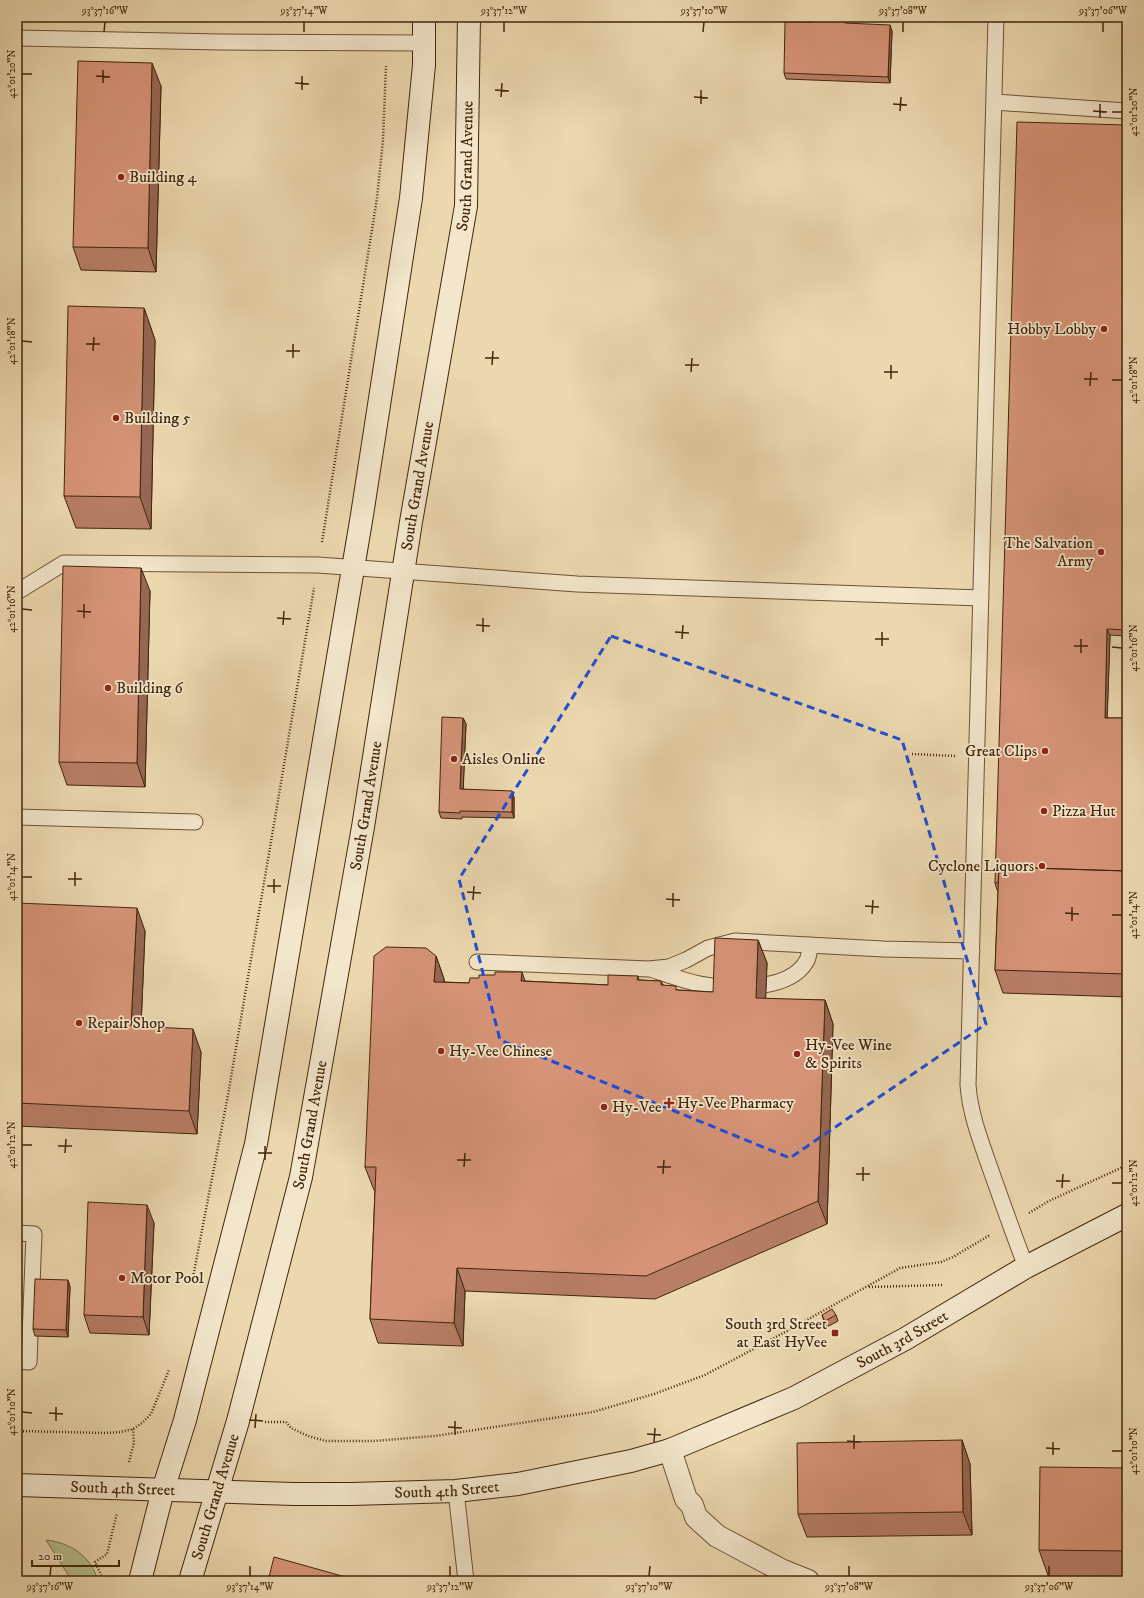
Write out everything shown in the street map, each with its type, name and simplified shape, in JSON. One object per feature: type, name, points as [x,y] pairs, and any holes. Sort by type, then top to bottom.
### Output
[{"type":"street","points":[[140,1581],[164,1490],[185,1420],[256,1144],[362,515],[411,198],[424,65],[424,17]]},
{"type":"street","name":"South Grand Avenue","points":[[190,1581],[238,1421],[301,1177],[363,827],[404,570],[466,206],[469,17]]},
{"type":"street","name":"South 3rd Street","points":[[670,1450],[794,1398],[906,1339],[1026,1266],[1127,1215]]},
{"type":"street","points":[[670,1450],[686,1498],[692,1505],[696,1517],[718,1536],[783,1571],[808,1581]]},
{"type":"street","name":"South 4th Street","points":[[17,1485],[216,1492],[352,1494],[456,1491],[518,1484],[569,1475],[631,1461],[670,1450]]},
{"type":"lane","points":[[996,17],[968,1085],[970,1105],[1009,1224],[1026,1266]]},
{"type":"lane","points":[[17,38],[221,42],[424,42]]},
{"type":"lane","points":[[994,102],[1127,111]]},
{"type":"lane","points":[[17,592],[64,563],[318,565],[404,570],[577,584],[981,598]]},
{"type":"lane","points":[[17,817],[195,822]]},
{"type":"lane","points":[[477,962],[648,969],[669,967],[708,948],[735,941],[883,949],[972,951]]},
{"type":"lane","points":[[648,969],[702,984],[735,987],[771,985],[791,977],[806,962],[811,945]]},
{"type":"lane","points":[[17,1233],[34,1234],[29,1362],[17,1362]]},
{"type":"lane","points":[[456,1491],[466,1581]]},
{"type":"path","points":[[347,17],[388,18]]},
{"type":"path","points":[[323,537],[378,198],[383,140],[386,62]]},
{"type":"path","points":[[192,1282],[228,1095],[314,590]]},
{"type":"path","points":[[912,754],[955,756]]},
{"type":"path","points":[[1049,1201],[1127,1165]]},
{"type":"path","points":[[277,1422],[286,1422],[291,1428],[308,1436],[326,1441],[374,1441],[435,1436],[593,1412],[654,1394],[706,1375],[900,1268],[941,1262],[953,1257],[979,1241]]},
{"type":"path","points":[[17,1431],[106,1434],[133,1429],[151,1414],[170,1366]]},
{"type":"path","points":[[133,1429],[134,1443]]},
{"type":"path","points":[[104,1581],[95,1562],[107,1554]]},
{"type":"highlighted area","points":[[611,636],[902,740],[986,1024],[790,1158],[500,1040],[459,879]]},
{"type":"green space","points":[[46,1540],[64,1544],[79,1552],[90,1564],[98,1581],[72,1581]]},
{"type":"building","points":[[813,20],[890,25],[888,77],[784,73],[785,22],[813,22]]},
{"type":"building","name":"Building 4","points":[[78,61],[152,63],[148,248],[73,247]]},
{"type":"building","points":[[1017,122],[1127,125],[1127,630],[1107,629],[1105,718],[1127,718],[1127,871],[999,867],[998,883],[995,883]]},
{"type":"building","name":"Building 5","points":[[68,306],[144,308],[140,497],[64,496]]},
{"type":"building","name":"Building 6","points":[[63,566],[141,568],[137,763],[59,762]]},
{"type":"building","points":[[442,717],[463,718],[460,789],[512,791],[512,812],[439,812]]},
{"type":"building","points":[[999,867],[1127,871],[1127,974],[995,970]]},
{"type":"building","name":"Repair Shop","points":[[17,903],[137,908],[131,1026],[193,1029],[189,1111],[17,1103]]},
{"type":"building","name":"Hy-Vee","points":[[715,938],[758,940],[756,998],[825,1000],[818,1201],[646,1276],[457,1268],[454,1323],[370,1319],[376,1167],[365,1167],[374,956],[386,947],[426,948],[436,956],[434,982],[469,983],[470,978],[479,978],[479,975],[495,975],[495,972],[522,972],[521,981],[608,985],[608,975],[638,976],[637,980],[661,981],[661,985],[676,986],[676,990],[713,992]]},
{"type":"building","name":"Motor Pool","points":[[88,1202],[147,1205],[143,1317],[84,1315]]},
{"type":"building","points":[[35,1279],[68,1280],[66,1330],[33,1329]]},
{"type":"building","points":[[832,1309],[836,1315],[825,1321],[822,1315]]},
{"type":"building","points":[[962,1440],[963,1512],[798,1514],[797,1443]]},
{"type":"building","points":[[1040,1467],[1127,1468],[1127,1551],[1039,1550]]},
{"type":"building","points":[[274,1557],[360,1581],[268,1581]]},
{"type":"building","points":[[664,1579],[664,1581],[648,1581]]},
{"type":"place","name":"Building 4","points":[[121,177]]},
{"type":"place","name":"Hobby Lobby","points":[[1104,329]]},
{"type":"place","name":"Building 5","points":[[116,418]]},
{"type":"place","name":"The Salvation Army","points":[[1101,552]]},
{"type":"place","name":"Building 6","points":[[108,688]]},
{"type":"place","name":"Great Clips","points":[[1045,751]]},
{"type":"place","name":"Aisles Online","points":[[454,759]]},
{"type":"place","name":"Pizza Hut","points":[[1044,811]]},
{"type":"place","name":"Cyclone Liquors","points":[[1042,866]]},
{"type":"place","name":"Repair Shop","points":[[79,1023]]},
{"type":"place","name":"Hy-Vee Chinese","points":[[441,1051]]},
{"type":"place","name":"Hy-Vee Wine & Spirits","points":[[797,1054]]},
{"type":"place","name":"Hy-Vee Pharmacy","points":[[669,1103]]},
{"type":"place","name":"Hy-Vee","points":[[604,1107]]},
{"type":"place","name":"Motor Pool","points":[[122,1278]]},
{"type":"place","name":"South 3rd Street at East HyVee","points":[[835,1333]]}]
